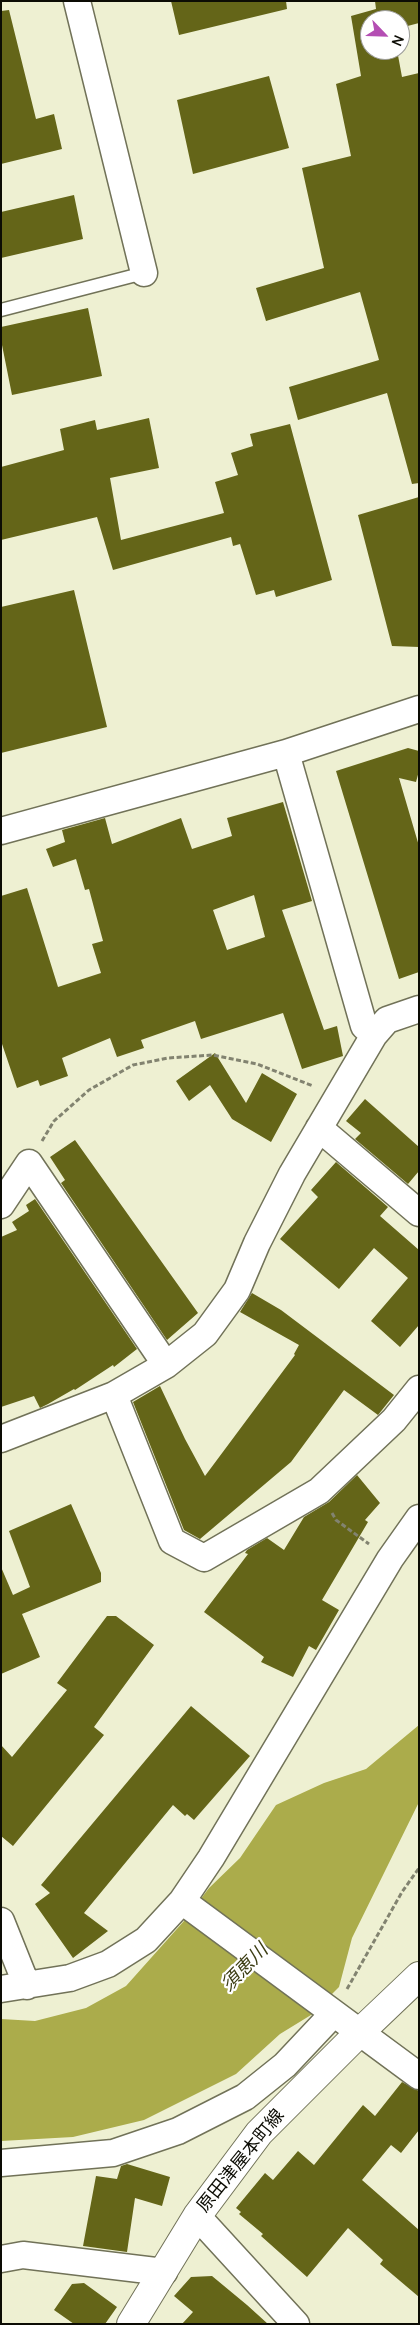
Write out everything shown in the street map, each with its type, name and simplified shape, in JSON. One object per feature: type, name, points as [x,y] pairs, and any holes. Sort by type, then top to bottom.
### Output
[{"type":"street","points":[[77,1],[144,273]]},
{"type":"street","points":[[1,831],[286,753],[419,709]]},
{"type":"street","points":[[286,753],[364,1026],[374,1035]]},
{"type":"street","points":[[1,1438],[114,1395],[166,1365],[205,1334],[237,1290],[257,1243],[292,1174],[374,1035],[387,1020],[419,1009]]},
{"type":"street","points":[[319,1128],[419,1213]]},
{"type":"street","points":[[1,1205],[29,1163],[166,1365]]},
{"type":"street","points":[[114,1395],[172,1541],[204,1558],[319,1490],[394,1420],[419,1389]]},
{"type":"street","points":[[1,1989],[70,1978],[108,1964],[146,1940],[190,1905],[211,1858],[390,1559],[419,1518]]},
{"type":"street","points":[[190,1905],[333,2014],[419,2076]]},
{"type":"street","points":[[1,1920],[27,1986]]},
{"type":"street","name":"原田津屋本町線","points":[[131,2324],[197,2216],[259,2133],[359,2032],[419,1976]]},
{"type":"street","points":[[1,2163],[113,2153],[178,2131],[245,2097],[285,2065],[333,2014]]},
{"type":"street","points":[[197,2216],[296,2324]]},
{"type":"street","points":[[1,2259],[23,2255],[164,2272]]},
{"type":"lane","points":[[1,310],[144,273]]},
{"type":"path","points":[[29,1163],[54,1121],[89,1090],[133,1065],[168,1058],[213,1055],[258,1064],[338,1096]]},
{"type":"path","points":[[319,1490],[336,1520],[390,1559]]},
{"type":"path","points":[[333,2014],[402,1892],[419,1868]]},
{"type":"water","name":"須恵川","points":[[419,1725],[419,1802],[352,1938],[339,1987],[311,2015],[280,2034],[236,2074],[144,2120],[73,2137],[1,2141],[1,2019],[35,2021],[86,2008],[126,1986],[184,1921],[209,1888],[240,1858],[276,1805],[324,1783],[366,1769]]},
{"type":"building","points":[[171,1],[286,1],[287,9],[179,35]]},
{"type":"building","points":[[375,1],[419,1],[419,23],[410,25],[410,10],[372,10],[376,9]]},
{"type":"building","points":[[9,10],[36,119],[54,114],[62,149],[1,164],[1,11]]},
{"type":"building","points":[[360,13],[360,60],[399,60],[402,77],[419,73],[419,483],[412,484],[387,393],[298,420],[289,387],[379,360],[360,292],[266,321],[256,288],[324,268],[302,168],[351,156],[336,84],[361,76],[351,16]]},
{"type":"building","points":[[269,76],[289,148],[193,174],[177,100]]},
{"type":"building","points":[[74,195],[83,239],[1,258],[1,212]]},
{"type":"building","points":[[88,308],[102,376],[12,395],[1,340],[1,327]]},
{"type":"building","points":[[149,418],[159,468],[110,478],[121,540],[224,513],[215,482],[238,475],[231,453],[253,446],[250,434],[290,424],[332,580],[276,597],[274,590],[256,595],[240,544],[233,546],[231,537],[113,570],[97,517],[1,540],[1,467],[64,450],[60,429],[95,420],[97,430]]},
{"type":"building","points":[[419,497],[419,647],[392,646],[358,515]]},
{"type":"building","points":[[74,590],[107,727],[1,753],[1,607]]},
{"type":"building","points":[[408,748],[419,751],[419,771],[416,782],[399,778],[419,846],[419,972],[399,979],[336,771]]},
{"type":"building","points":[[283,802],[312,901],[282,910],[324,1030],[337,1026],[343,1056],[302,1069],[283,1013],[201,1039],[195,1021],[141,1040],[144,1048],[117,1057],[110,1038],[62,1058],[68,1076],[40,1086],[38,1080],[17,1088],[1,1041],[1,896],[27,888],[58,987],[101,973],[92,944],[103,941],[89,889],[85,890],[76,859],[53,867],[46,849],[65,842],[62,830],[105,818],[112,844],[181,818],[192,849],[232,836],[227,818]],"holes":[[[254,895],[265,937],[227,950],[213,910]]]},
{"type":"building","points":[[215,1053],[246,1103],[262,1073],[297,1094],[271,1142],[232,1119],[210,1085],[189,1101],[176,1081]]},
{"type":"building","points":[[365,1099],[419,1147],[419,1171],[408,1184],[355,1139],[361,1133],[346,1121]]},
{"type":"building","points":[[75,1140],[198,1313],[167,1340],[61,1183],[65,1180],[50,1157]]},
{"type":"building","points":[[336,1162],[388,1207],[380,1216],[419,1250],[419,1325],[400,1347],[371,1321],[408,1278],[374,1248],[339,1289],[280,1239],[318,1197],[311,1190]]},
{"type":"building","points":[[35,1199],[137,1349],[114,1367],[113,1365],[75,1390],[40,1408],[34,1396],[1,1407],[1,1237],[17,1230],[12,1222],[29,1211],[26,1205]]},
{"type":"building","points":[[252,1293],[281,1310],[394,1395],[378,1415],[344,1390],[291,1462],[200,1539],[184,1530],[133,1402],[160,1386],[205,1476],[295,1355],[299,1345],[240,1312]]},
{"type":"building","points":[[357,1475],[380,1503],[365,1520],[368,1522],[322,1600],[339,1610],[316,1650],[309,1646],[293,1677],[261,1662],[264,1657],[204,1612],[248,1554],[245,1553],[247,1550],[267,1538],[284,1550],[304,1517],[329,1502]]},
{"type":"building","points":[[71,1504],[101,1573],[101,1582],[22,1614],[40,1657],[1,1674],[1,1567],[13,1595],[30,1587],[9,1531]]},
{"type":"building","points":[[107,1616],[116,1616],[154,1645],[94,1727],[104,1735],[13,1846],[1,1836],[1,1745],[12,1757],[67,1690],[57,1683]]},
{"type":"building","points":[[191,1706],[250,1756],[194,1820],[187,1814],[185,1816],[173,1805],[84,1913],[108,1931],[73,1958],[35,1904],[50,1893],[41,1885]]},
{"type":"building","points":[[402,2082],[419,2091],[419,2130],[401,2153],[391,2145],[362,2180],[419,2230],[419,2297],[380,2264],[383,2260],[348,2228],[307,2277],[261,2236],[263,2234],[239,2214],[241,2212],[236,2208],[265,2173],[273,2180],[298,2151],[314,2165],[363,2105],[375,2116]]},
{"type":"building","points":[[127,2164],[170,2177],[162,2206],[135,2198],[127,2252],[83,2246],[96,2176],[117,2179],[121,2166]]},
{"type":"building","points":[[212,2276],[268,2324],[182,2324],[193,2312],[174,2296],[191,2277]]},
{"type":"building","points":[[84,2283],[117,2307],[105,2324],[74,2324],[54,2310],[72,2284]]}]
